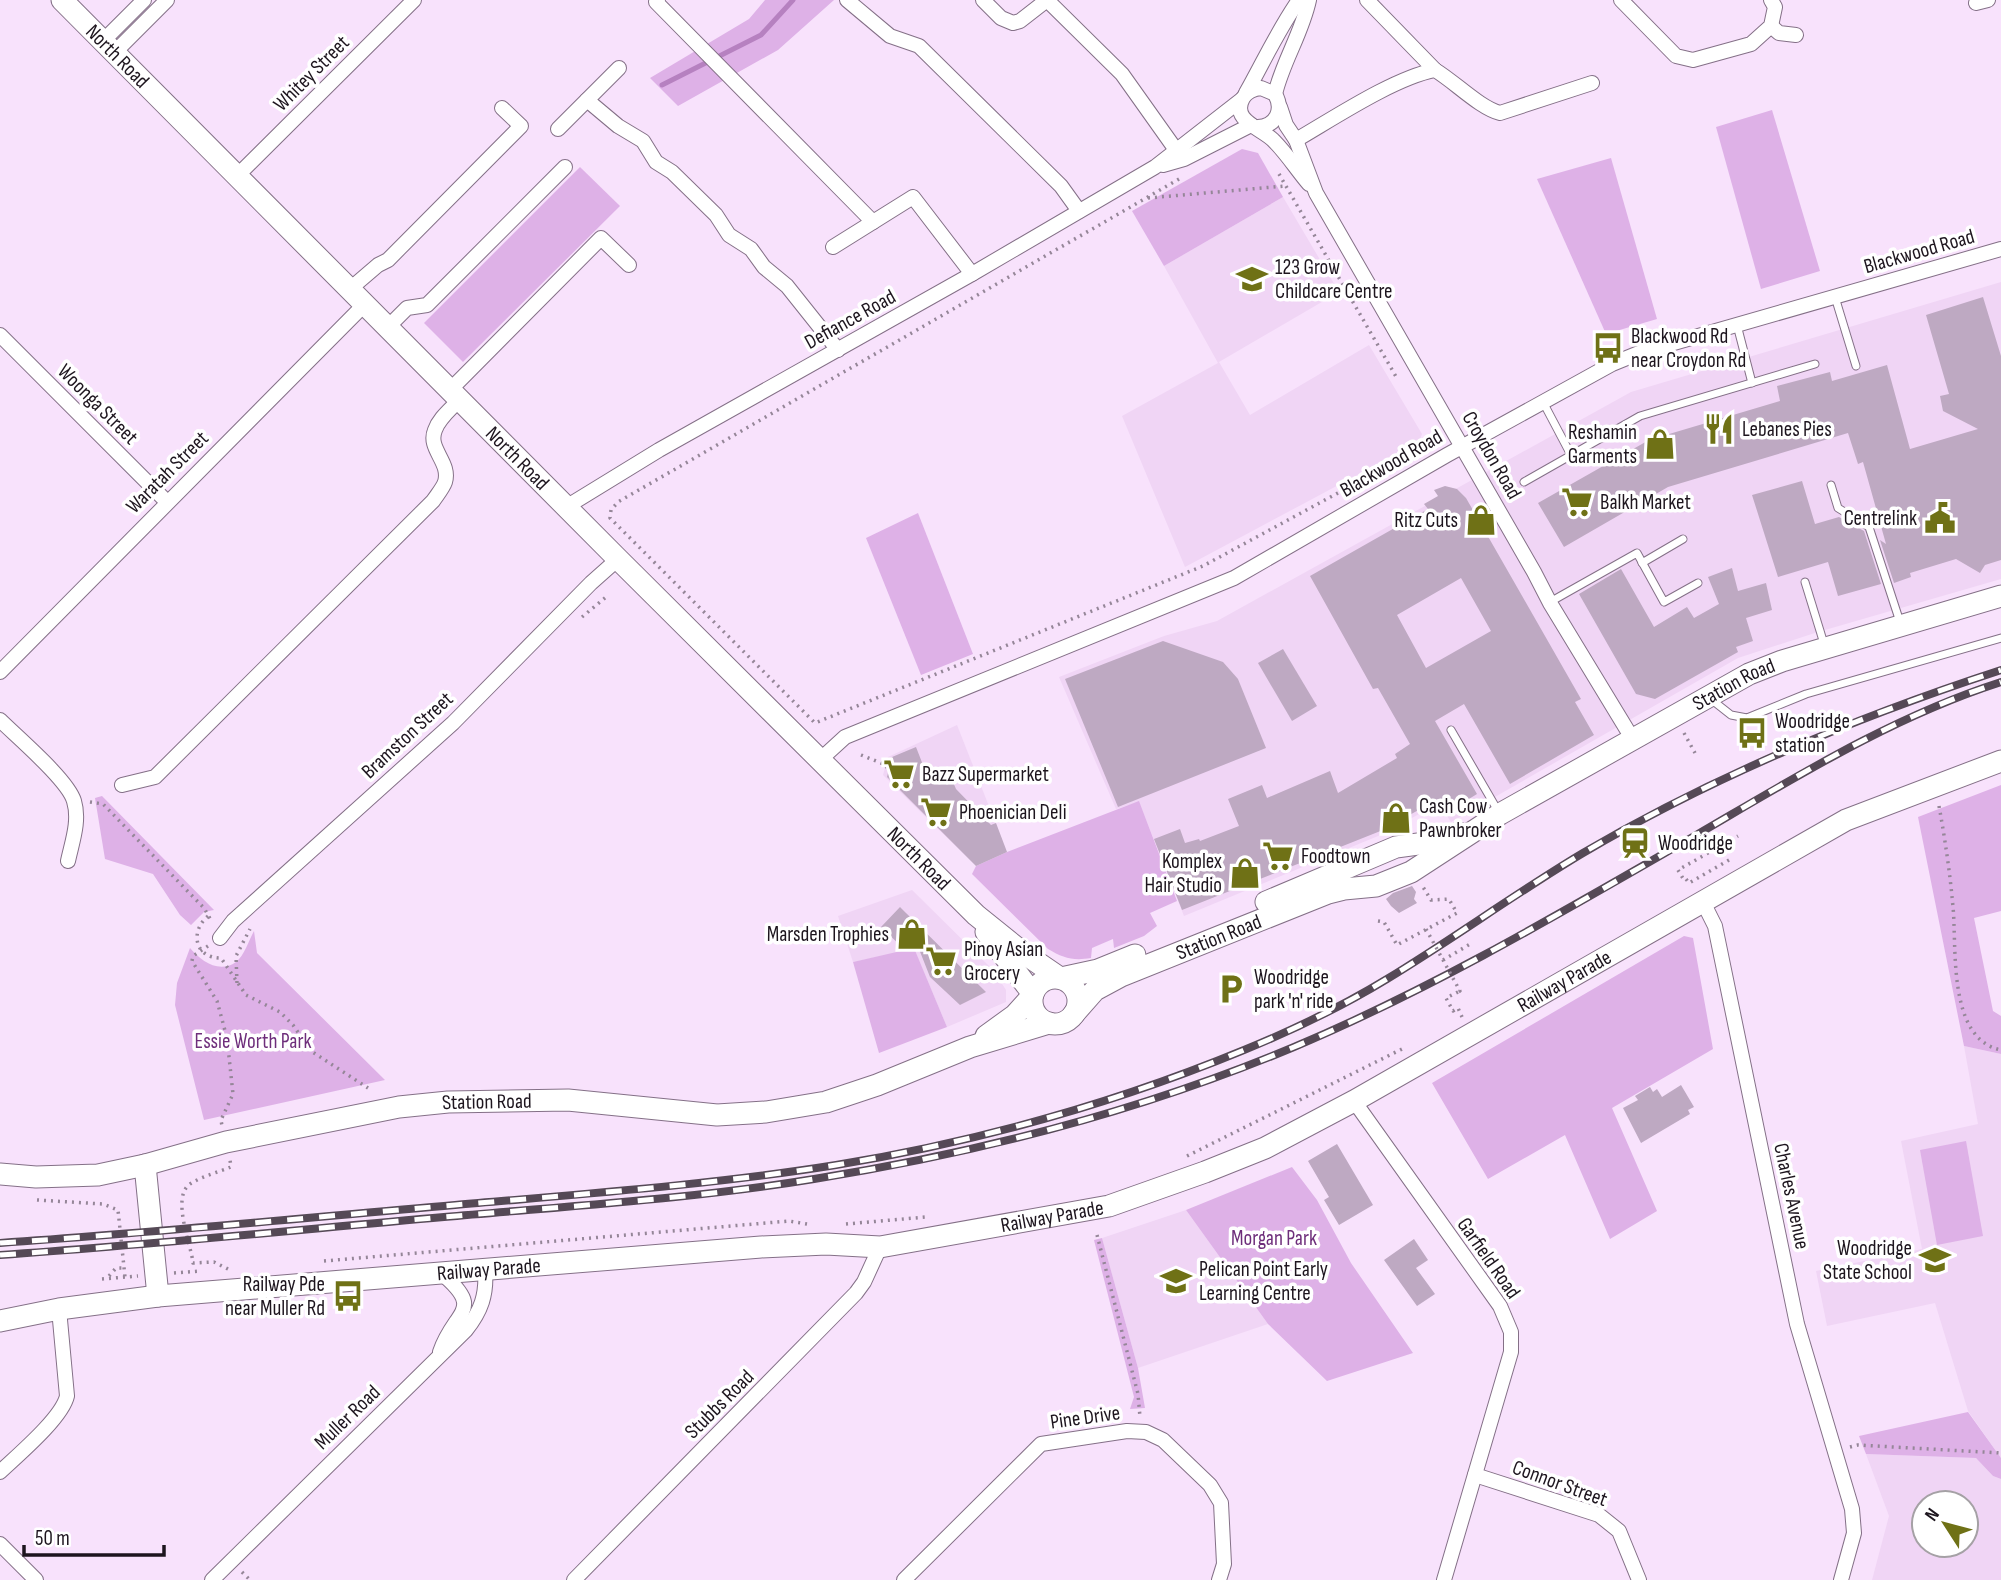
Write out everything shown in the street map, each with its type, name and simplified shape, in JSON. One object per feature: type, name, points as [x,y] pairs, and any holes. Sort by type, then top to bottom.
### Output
[{"type":"street","name":"North Road","points":[[62,0],[976,915],[1022,952],[1061,978]]},
{"type":"street","points":[[108,47],[144,0]]},
{"type":"street","points":[[108,47],[167,0]]},
{"type":"street","name":"Whitey Street","points":[[237,176],[414,0]]},
{"type":"street","points":[[658,0],[656,2],[873,222]]},
{"type":"street","points":[[847,0],[890,36],[919,46],[1061,186],[1079,211]]},
{"type":"street","points":[[983,0],[1001,18],[1013,23],[1020,21],[1047,0],[1122,74],[1176,150]]},
{"type":"street","name":"Defiance Road","points":[[566,507],[659,450],[972,274],[1155,167],[1244,96],[1272,42],[1299,0]]},
{"type":"street","points":[[1277,101],[1261,88],[1244,96],[1241,114],[1254,126],[1271,124],[1276,120],[1280,71],[1304,21],[1309,0]]},
{"type":"street","points":[[1367,0],[1435,70],[1490,110],[1500,113],[1592,83]]},
{"type":"street","points":[[1621,0],[1676,56],[1693,60],[1751,44],[1771,26],[1775,7],[1771,0]]},
{"type":"street","points":[[1771,26],[1779,33],[1796,35]]},
{"type":"street","points":[[558,129],[619,68]]},
{"type":"street","points":[[1296,140],[1398,83],[1420,73],[1435,70]]},
{"type":"street","points":[[587,100],[618,126],[643,141],[656,162],[672,172],[716,215],[729,235],[751,249],[764,267],[787,286],[838,349]]},
{"type":"street","name":"Croydon Road","points":[[1277,101],[1286,125],[1296,140],[1316,193]]},
{"type":"street","name":"Waratah Street","points":[[0,672],[167,502],[358,297],[378,265],[388,260],[521,126],[502,108]]},
{"type":"street","name":"Defiance Road","points":[[1155,167],[1184,159],[1254,126]]},
{"type":"street","name":"Croydon Road","points":[[1254,126],[1274,141],[1316,193],[1463,446],[1550,603],[1632,738]]},
{"type":"street","points":[[388,327],[407,308],[427,305],[565,167]]},
{"type":"street","points":[[833,247],[914,197],[972,274]]},
{"type":"street","points":[[122,785],[155,777],[433,501],[445,481],[445,468],[433,443],[434,432],[455,395],[601,238],[629,265]]},
{"type":"street","name":"Blackwood Road","points":[[821,759],[845,737],[1234,578],[1612,364],[1639,353],[2001,249]]},
{"type":"street","name":"Woonga Street","points":[[0,335],[167,502]]},
{"type":"street","name":"Bramston Street","points":[[220,938],[233,921],[453,723],[618,559]]},
{"type":"street","name":"Station Road","points":[[1073,1015],[1095,990],[1121,976],[1328,893],[1376,886],[1411,872],[1493,818],[1632,738],[1760,670],[1825,648],[1999,598]]},
{"type":"street","points":[[0,720],[63,783],[74,800],[76,821],[68,861]]},
{"type":"street","name":"Railway Parade","points":[[0,1321],[158,1296],[761,1247],[826,1244],[880,1247],[1127,1201],[1265,1148],[1354,1101],[1846,820],[2001,761]]},
{"type":"street","name":"Station Road","points":[[1061,978],[1098,970],[1334,875],[1396,847],[1445,838],[1493,818]]},
{"type":"street","points":[[1396,847],[1405,851],[1411,872]]},
{"type":"street","name":"Charles Avenue","points":[[1703,902],[1715,926],[1797,1324],[1852,1509],[1854,1534],[1842,1580]]},
{"type":"street","name":"North Road","points":[[976,915],[992,941],[1023,978],[1032,995]]},
{"type":"street","points":[[1061,978],[1072,985],[1077,1004],[1073,1015],[1060,1023],[1049,1023],[1035,1013],[1032,995],[1043,981],[1061,978]]},
{"type":"street","name":"Station Road","points":[[970,1047],[1015,1015],[1032,995]]},
{"type":"street","name":"Station Road","points":[[0,1174],[36,1177],[98,1175],[226,1142],[399,1107],[448,1102],[568,1100],[717,1115],[766,1112],[827,1102],[970,1047],[1049,1023]]},
{"type":"street","name":"Garfield Road","points":[[1354,1101],[1500,1306],[1511,1332],[1511,1352],[1444,1580]]},
{"type":"street","points":[[145,1165],[158,1296]]},
{"type":"street","name":"Stubbs Road","points":[[574,1580],[856,1293],[880,1247]]},
{"type":"street","name":"Muller Road","points":[[212,1580],[438,1357],[478,1314],[486,1285],[485,1270]]},
{"type":"street","points":[[438,1357],[444,1338],[465,1304],[464,1296],[441,1273]]},
{"type":"street","points":[[0,1472],[54,1419],[65,1402],[67,1396],[58,1310]]},
{"type":"street","name":"Pine Drive","points":[[904,1580],[1041,1444],[1128,1431],[1146,1432],[1163,1440],[1210,1485],[1221,1503],[1224,1564],[1219,1580]]},
{"type":"street","name":"Connor Street","points":[[1475,1475],[1599,1515],[1619,1531],[1639,1580]]},
{"type":"street","points":[[0,1544],[36,1580]]},
{"type":"lane","points":[[1835,297],[1856,366]]},
{"type":"lane","points":[[1737,325],[1752,383]]},
{"type":"lane","points":[[1524,482],[1640,416],[1815,364]]},
{"type":"lane","points":[[1543,402],[1571,455]]},
{"type":"lane","points":[[1831,485],[1838,508],[1869,527],[1901,626]]},
{"type":"lane","points":[[1642,562],[1683,539]]},
{"type":"lane","points":[[1550,603],[1637,553],[1664,602],[1698,583]]},
{"type":"lane","points":[[1805,582],[1825,648]]},
{"type":"lane","points":[[1708,696],[1731,715],[1747,718],[1806,694],[2001,638]]},
{"type":"lane","points":[[1451,730],[1493,818]]},
{"type":"path","points":[[1274,165],[1398,380]]},
{"type":"path","points":[[1182,177],[618,502],[611,510],[610,519],[815,723],[1203,566],[1410,454]]},
{"type":"path","points":[[1146,198],[1285,186]]},
{"type":"path","points":[[860,755],[886,765],[888,772]]},
{"type":"path","points":[[74,800],[103,804],[204,908],[220,938],[193,956],[192,961],[217,1002],[227,1038],[233,1094],[221,1121],[232,1167],[189,1184],[182,1196],[183,1219],[194,1271]]},
{"type":"path","points":[[1939,804],[1954,914],[1955,972],[1964,1013],[1977,1036],[1993,1048],[2001,1050]]},
{"type":"path","points":[[1729,860],[1689,883],[1678,870],[1738,835]]},
{"type":"path","points":[[1378,921],[1384,922],[1397,945],[1456,914]]},
{"type":"path","points":[[208,915],[197,930],[197,941],[201,950],[213,958],[221,958],[246,995],[280,1012],[319,1058],[368,1088]]},
{"type":"path","points":[[1426,929],[1460,991],[1446,998],[1451,1008]]},
{"type":"path","points":[[1444,959],[1472,943]]},
{"type":"path","points":[[1454,1023],[1463,1018]]},
{"type":"path","points":[[1182,1158],[1411,1044]]},
{"type":"path","points":[[37,1200],[103,1203],[118,1210],[125,1277]]},
{"type":"path","points":[[842,1224],[932,1217]]},
{"type":"path","points":[[314,1264],[331,1259],[789,1221],[809,1224]]},
{"type":"path","points":[[1097,1235],[1138,1394],[1139,1415],[1146,1432]]},
{"type":"path","points":[[194,1263],[214,1262],[228,1269]]},
{"type":"path","points":[[124,1268],[117,1268],[105,1278],[205,1271]]},
{"type":"path","points":[[216,1270],[240,1269]]},
{"type":"path","points":[[1835,1450],[1858,1445],[2001,1453]]},
{"type":"shaded area","points":[[1283,197],[1339,292],[1219,362],[1250,415],[1369,345],[1422,434],[1419,442],[1185,567],[1122,416],[1218,363],[1164,266]]},
{"type":"shaded area","points":[[2001,282],[2001,579],[1738,658],[1451,822],[1439,803],[1383,834],[1184,916],[1139,802],[1116,809],[1059,677],[1164,636],[1217,621],[1631,392]]},
{"type":"shaded area","points":[[957,725],[1007,852],[976,866],[883,775],[888,757]]},
{"type":"shaded area","points":[[912,890],[993,970],[1006,990],[1006,1002],[947,1027],[914,949],[853,962],[838,916]]},
{"type":"shaded area","name":"Woodridge State School","points":[[1964,1046],[2001,1054],[2001,1458],[1968,1411],[1935,1303],[1827,1326],[1816,1271],[1922,1249],[1901,1141],[1978,1124]]},
{"type":"shaded area","name":"Pelican Point Early Learning Centre","points":[[1186,1210],[1268,1324],[1138,1368],[1102,1238]]},
{"type":"shaded area","points":[[1866,1454],[1976,1458],[1993,1476],[2001,1479],[2001,1580],[1872,1580],[1889,1516]]},
{"type":"green space","points":[[765,0],[834,0],[778,50],[678,106],[650,78],[749,19]]},
{"type":"green space","points":[[1772,110],[1820,271],[1761,289],[1716,127]]},
{"type":"green space","points":[[1242,149],[1258,153],[1283,197],[1164,266],[1132,211]]},
{"type":"green space","points":[[1611,158],[1657,319],[1606,334],[1537,179]]},
{"type":"green space","points":[[580,167],[620,206],[463,362],[424,323]]},
{"type":"green space","points":[[918,513],[973,654],[921,675],[866,538]]},
{"type":"green space","points":[[2001,785],[2001,911],[1974,918],[1993,1011],[2001,1016],[2001,1054],[1964,1046],[1918,817]]},
{"type":"green space","points":[[102,796],[214,910],[204,912],[191,925],[180,915],[153,874],[105,859],[95,798]]},
{"type":"green space","points":[[1139,801],[1177,901],[1150,913],[1157,926],[1144,936],[1114,948],[1113,939],[1092,948],[1091,958],[1063,957],[1048,949],[972,874],[976,866],[1007,852]]},
{"type":"green space","name":"Essie Worth Park","points":[[254,931],[257,953],[385,1080],[204,1120],[175,1005],[177,983],[190,948],[211,964],[223,967],[236,962]]},
{"type":"green space","points":[[1684,936],[1693,938],[1713,1049],[1612,1108],[1657,1211],[1610,1239],[1565,1135],[1488,1179],[1432,1083]]},
{"type":"green space","points":[[914,948],[947,1027],[879,1053],[853,962]]},
{"type":"green space","points":[[1966,1141],[1983,1236],[1937,1245],[1920,1150]]},
{"type":"green space","name":"Morgan Park","points":[[1292,1167],[1317,1200],[1351,1263],[1413,1353],[1327,1381],[1268,1324],[1186,1210]]},
{"type":"green space","points":[[1102,1238],[1138,1368],[1145,1408],[1130,1409],[1134,1397],[1094,1240]]},
{"type":"green space","points":[[1968,1412],[2001,1458],[2001,1479],[1993,1476],[1976,1458],[1866,1454],[1859,1436]]},
{"type":"building","points":[[1983,297],[2001,356],[2001,560],[1985,565],[1980,573],[1956,559],[1910,573],[1911,577],[1894,583],[1880,540],[1886,544],[1863,462],[1858,464],[1848,433],[1668,487],[1564,547],[1538,503],[1649,440],[1780,401],[1777,386],[1830,372],[1832,381],[1887,365],[1910,449],[1978,429],[1943,411],[1940,396],[1949,394],[1926,315]]},
{"type":"building","points":[[1802,481],[1815,524],[1839,517],[1864,531],[1881,584],[1838,596],[1828,562],[1778,577],[1752,495]]},
{"type":"building","points":[[1445,486],[1457,489],[1466,498],[1581,699],[1575,702],[1594,735],[1510,784],[1464,704],[1435,721],[1477,794],[1446,813],[1438,799],[1383,830],[1182,910],[1154,839],[1180,829],[1185,843],[1199,839],[1200,841],[1239,826],[1228,799],[1262,785],[1267,798],[1330,771],[1338,793],[1397,758],[1395,754],[1410,744],[1378,688],[1373,689],[1310,576],[1428,509],[1424,504],[1438,496],[1434,490]],"holes":[[[1461,578],[1491,631],[1426,668],[1397,615]]]},
{"type":"building","points":[[1732,568],[1738,591],[1766,583],[1772,610],[1746,618],[1753,641],[1736,647],[1738,652],[1655,699],[1636,694],[1579,594],[1621,569],[1654,627],[1687,607],[1694,618],[1719,604],[1708,577]]},
{"type":"building","points":[[1163,641],[1223,662],[1238,679],[1266,748],[1118,807],[1065,679]]},
{"type":"building","points":[[1283,649],[1317,706],[1292,721],[1258,663]]},
{"type":"building","points":[[916,747],[930,783],[950,775],[956,789],[991,825],[996,823],[1007,852],[976,866],[887,777],[892,757]]},
{"type":"building","points":[[1412,886],[1416,892],[1414,899],[1417,903],[1399,913],[1386,899],[1393,893]]},
{"type":"building","points":[[900,907],[986,992],[960,1005],[930,977],[917,944],[903,948],[881,927]]},
{"type":"building","points":[[1681,1085],[1694,1107],[1688,1110],[1690,1114],[1641,1143],[1623,1108],[1638,1100],[1635,1096],[1650,1087],[1653,1092],[1657,1089],[1662,1097]]},
{"type":"building","points":[[1337,1144],[1373,1205],[1339,1225],[1324,1200],[1329,1197],[1308,1161]]},
{"type":"building","points":[[1414,1239],[1428,1260],[1416,1268],[1435,1294],[1417,1306],[1384,1260]]},
{"type":"waterway","points":[[662,85],[761,35],[793,0]]},
{"type":"railway","points":[[0,1243],[694,1184],[888,1156],[1043,1119],[1195,1070],[1299,1026],[1412,964],[1583,853],[1683,799],[1840,728],[2001,670]]},
{"type":"railway","points":[[0,1255],[722,1192],[814,1179],[937,1156],[998,1143],[1118,1110],[1236,1070],[1398,1000],[1499,947],[1845,750],[1921,712],[2001,682]]},
{"type":"place","name":"123 Grow Childcare Centre","points":[[1252,279]]},
{"type":"place","name":"Blackwood Rd near Croydon Rd","points":[[1608,348]]},
{"type":"place","name":"Lebanes Pies","points":[[1719,429]]},
{"type":"place","name":"Reshamin Garments","points":[[1660,444]]},
{"type":"place","name":"Balkh Market","points":[[1577,502]]},
{"type":"place","name":"Centrelink","points":[[1940,518]]},
{"type":"place","name":"Ritz Cuts","points":[[1481,520]]},
{"type":"place","name":"Woodridge station","points":[[1752,733]]},
{"type":"place","name":"Bazz Supermarket","points":[[899,774]]},
{"type":"place","name":"Phoenician Deli","points":[[936,812]]},
{"type":"place","name":"Cash Cow Pawnbroker","points":[[1396,818]]},
{"type":"place","name":"Woodridge","points":[[1635,843]]},
{"type":"place","name":"Foodtown","points":[[1278,856]]},
{"type":"place","name":"Komplex Hair Studio","points":[[1245,873]]},
{"type":"place","name":"Marsden Trophies","points":[[912,934]]},
{"type":"place","name":"Pinoy Asian Grocery","points":[[941,961]]},
{"type":"place","name":"Woodridge park 'n' ride","points":[[1231,989]]},
{"type":"place","name":"Woodridge State School","points":[[1935,1260]]},
{"type":"place","name":"Pelican Point Early Learning Centre","points":[[1176,1281]]},
{"type":"place","name":"Railway Pde near Muller Rd","points":[[348,1296]]}]
